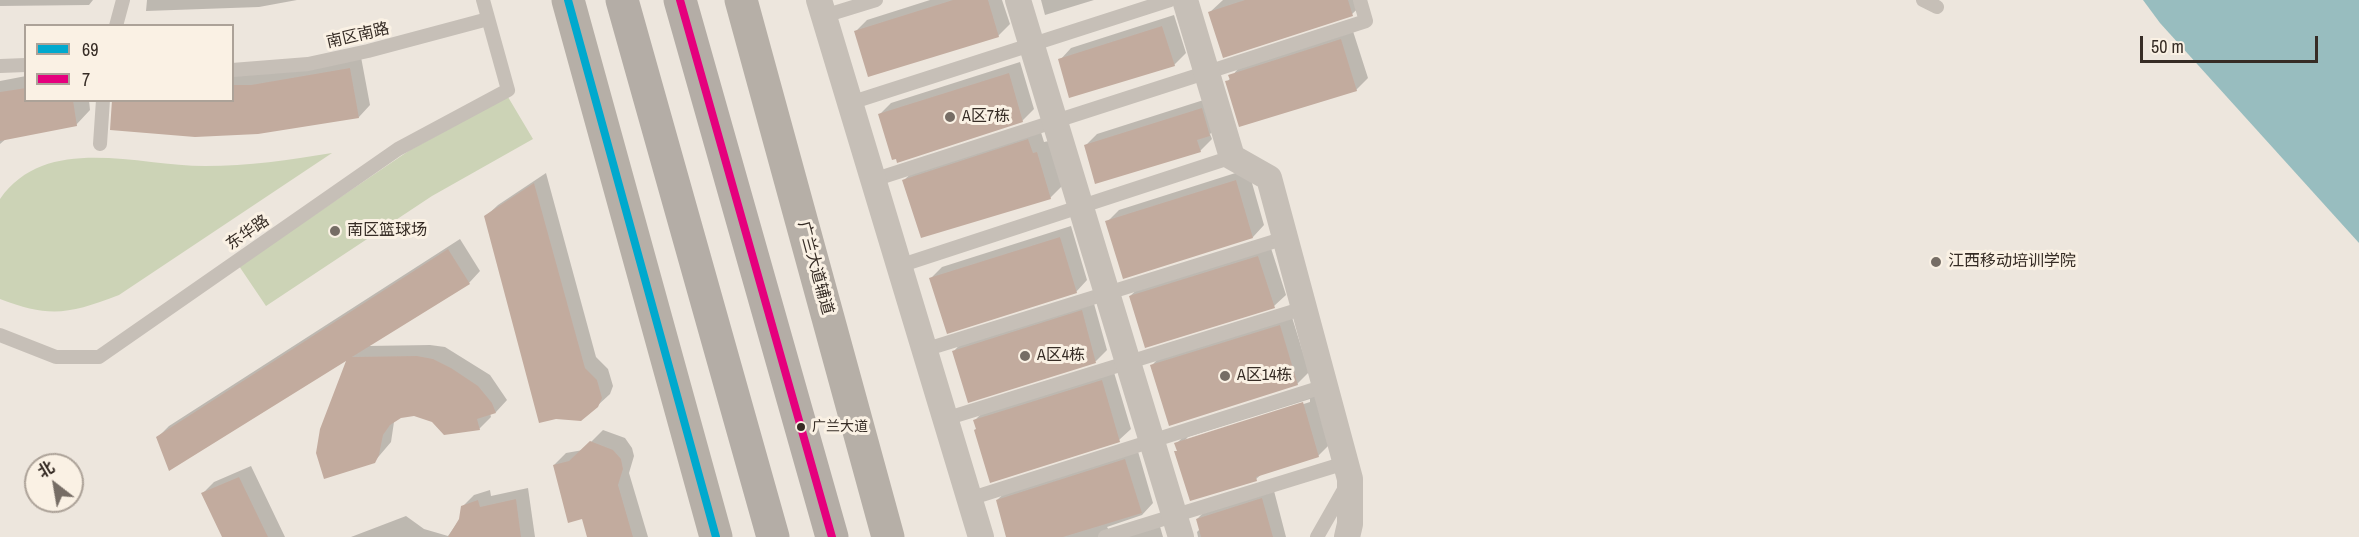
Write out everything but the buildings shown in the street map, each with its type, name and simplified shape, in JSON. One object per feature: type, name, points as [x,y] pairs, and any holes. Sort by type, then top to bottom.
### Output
[{"type":"main road","points":[[567,0],[716,537]]},
{"type":"main road","points":[[622,0],[773,537]]},
{"type":"main road","points":[[680,0],[832,537]]},
{"type":"main road","name":"广兰大道辅道","points":[[741,0],[888,537]]},
{"type":"street","points":[[1018,0],[1178,526]]},
{"type":"street","points":[[1185,0],[1232,157],[1269,178],[1347,471],[1350,524],[1347,537]]},
{"type":"street","points":[[822,8],[981,537]]},
{"type":"lane","points":[[117,24],[123,0]]},
{"type":"lane","points":[[483,0],[488,18]]},
{"type":"lane","points":[[822,8],[876,0]]},
{"type":"lane","points":[[850,103],[1170,0]]},
{"type":"lane","points":[[873,180],[1366,21],[1360,0]]},
{"type":"lane","points":[[1923,0],[1937,7]]},
{"type":"lane","name":"南区南路","points":[[234,70],[318,62],[410,41],[488,18]]},
{"type":"lane","name":"东华路","points":[[0,335],[56,357],[99,357],[398,149],[508,90],[488,18]]},
{"type":"lane","points":[[0,66],[24,65]]},
{"type":"lane","points":[[100,144],[103,102]]},
{"type":"lane","points":[[899,266],[1232,157]]},
{"type":"lane","points":[[924,350],[1285,238]]},
{"type":"lane","points":[[945,419],[1304,308]]},
{"type":"lane","points":[[969,499],[1324,386]]},
{"type":"lane","points":[[1105,537],[1178,526],[1347,471]]},
{"type":"lane","points":[[1317,537],[1347,471]]},
{"type":"green space","name":"南区篮球场","points":[[508,97],[533,139],[432,196],[266,306],[239,266],[410,150]]},
{"type":"green space","points":[[332,153],[119,295],[73,310],[60,311],[33,309],[0,299],[0,199],[19,179],[42,166],[67,160],[95,158],[221,166]]},
{"type":"water","points":[[2143,0],[2359,0],[2359,243],[2160,23]]},
{"type":"transit line","name":"69","points":[[568,0],[716,537]]},
{"type":"transit line","name":"7","points":[[680,0],[832,537]]},
{"type":"place","name":"A区7栋","points":[[950,117]]},
{"type":"place","name":"南区篮球场","points":[[335,231]]},
{"type":"place","name":"江西移动培训学院","points":[[1936,262]]},
{"type":"place","name":"A区4栋","points":[[1025,356]]},
{"type":"place","name":"A区14栋","points":[[1225,376]]},
{"type":"place","name":"广兰大道","points":[[801,427]]}]
